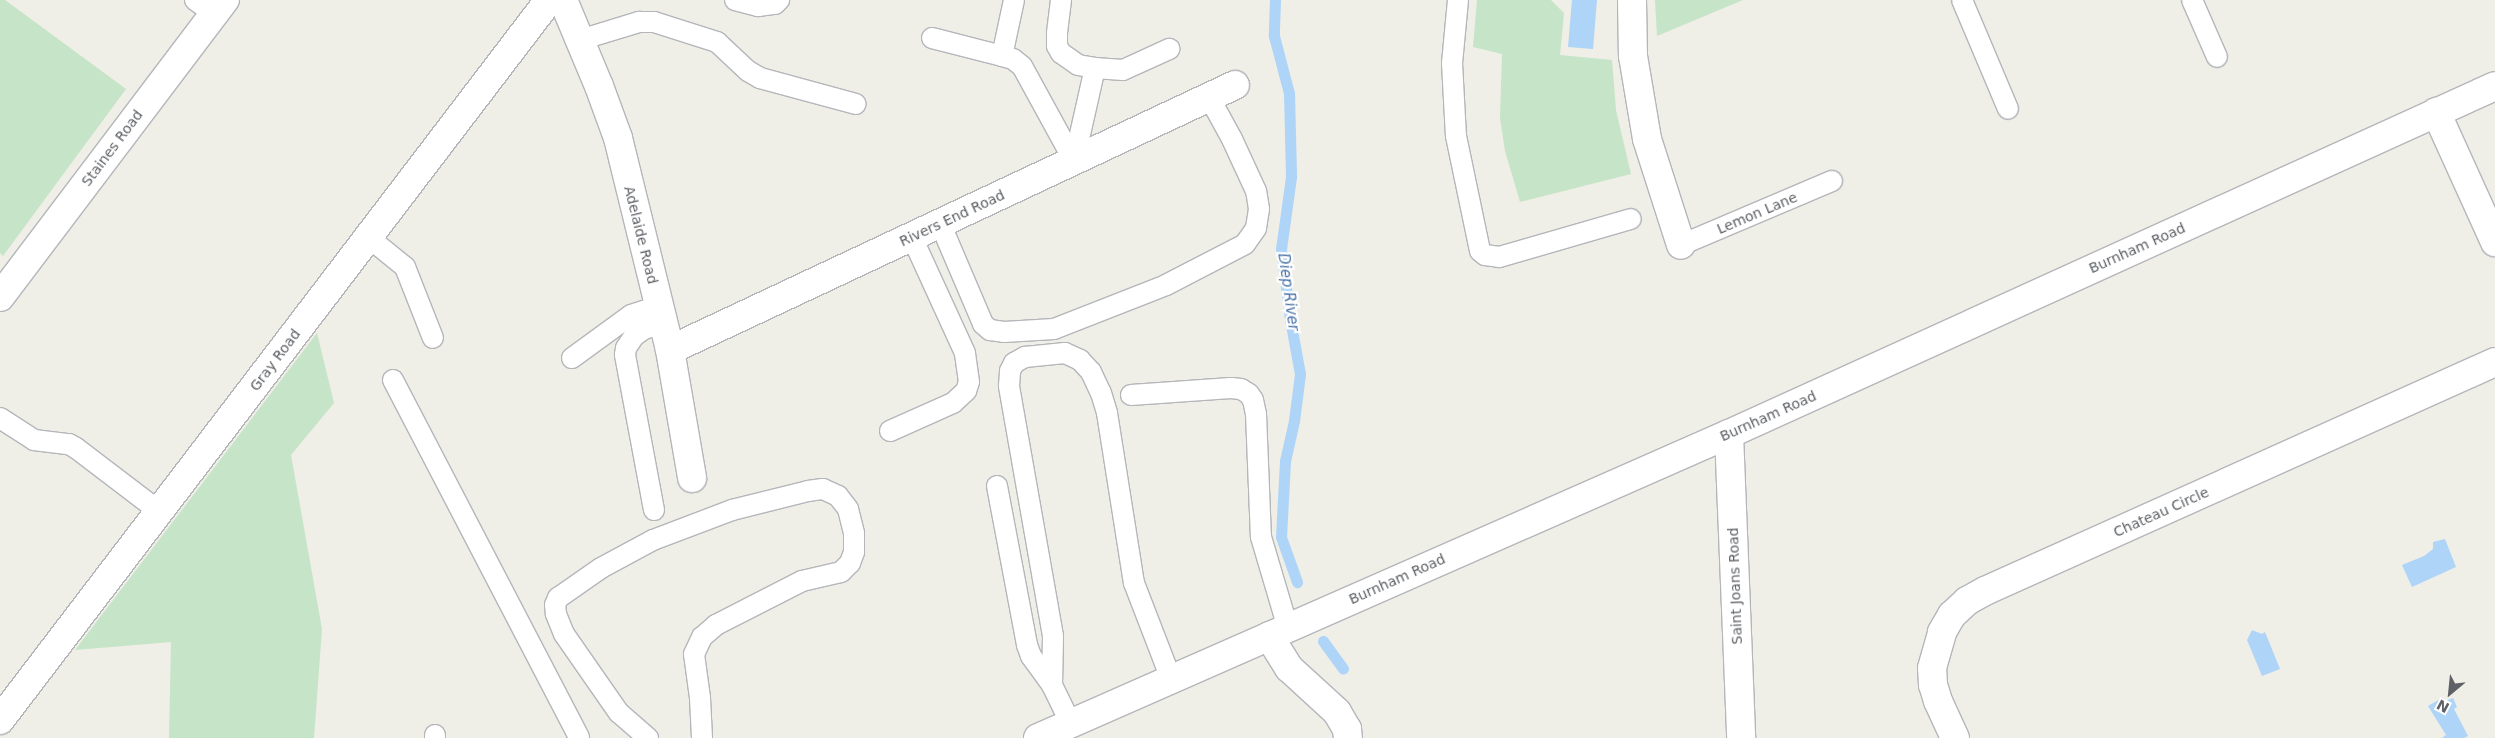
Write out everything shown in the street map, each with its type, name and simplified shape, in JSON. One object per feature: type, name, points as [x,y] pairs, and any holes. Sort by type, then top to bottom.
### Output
[{"type":"street","name":"Gray Road","points":[[0,720],[549,0]]},
{"type":"street","name":"Adelaide Road","points":[[563,0],[618,138],[670,350],[692,478]]},
{"type":"street","points":[[1632,0],[1633,56],[1647,139],[1681,245]]},
{"type":"street","name":"Staines Road","points":[[4,284],[212,5]]},
{"type":"street","name":"Rivers End Road","points":[[670,350],[1235,85]]},
{"type":"street","name":"Burnham Road","points":[[1038,738],[1729,434],[2495,86]]},
{"type":"street","points":[[2436,112],[2495,242]]},
{"type":"street","name":"Chateau Circle","points":[[1955,738],[1938,701],[1933,685],[1932,668],[1942,632],[1952,615],[1967,601],[1985,591],[2495,362]]},
{"type":"street","name":"Saint Joans Road","points":[[1729,434],[1741,738]]},
{"type":"street","points":[[1287,628],[1290,668],[1337,712],[1347,730],[1348,738]]},
{"type":"lane","points":[[735,0],[758,6],[775,4],[778,0]]},
{"type":"lane","points":[[1002,56],[1014,0]]},
{"type":"lane","points":[[1061,0],[1056,34],[1057,46],[1061,53],[1078,65],[1123,70],[1169,49]]},
{"type":"lane","points":[[1458,0],[1452,63],[1456,136],[1480,251],[1485,256],[1499,257],[1631,219]]},
{"type":"lane","points":[[1962,0],[2008,109]]},
{"type":"lane","points":[[2192,0],[2217,57]]},
{"type":"lane","points":[[580,40],[639,22],[654,22],[717,42],[748,72],[760,78],[856,104]]},
{"type":"lane","points":[[932,38],[1002,56],[1022,66],[1074,161]]},
{"type":"lane","points":[[1074,161],[1095,68]]},
{"type":"lane","points":[[940,223],[983,324],[990,330],[1004,332],[1054,329],[1166,285],[1246,244],[1256,228],[1259,209],[1256,191],[1232,140],[1209,98]]},
{"type":"lane","name":"Lemon Lane","points":[[1681,245],[1832,181]]},
{"type":"lane","points":[[368,237],[405,267],[433,338]]},
{"type":"lane","points":[[890,430],[953,403],[966,391],[969,382],[965,353],[912,237]]},
{"type":"lane","points":[[572,358],[632,315],[661,314]]},
{"type":"lane","points":[[654,510],[625,355],[626,348],[634,336],[661,314]]},
{"type":"lane","points":[[1052,686],[1053,636],[1009,386],[1010,371],[1014,363],[1025,357],[1065,353],[1080,360],[1091,372],[1101,393],[1107,413],[1134,583],[1171,679]]},
{"type":"lane","points":[[393,380],[579,738]]},
{"type":"lane","points":[[1131,395],[1231,388],[1241,389],[1249,394],[1253,400],[1256,414],[1261,537],[1287,628]]},
{"type":"lane","points":[[0,418],[34,440],[69,444],[76,448],[160,512]]},
{"type":"lane","points":[[997,486],[1027,645],[1031,656],[1052,686],[1071,724]]},
{"type":"lane","points":[[648,738],[619,713],[564,634],[556,614],[555,605],[558,598],[601,568],[653,540],[732,510],[823,489],[838,496],[848,509],[854,533],[854,552],[850,563],[841,572],[802,581],[716,625],[702,637],[694,654],[703,730],[702,738]]},
{"type":"green space","points":[[0,0],[5,0],[126,89],[3,256],[0,253]]},
{"type":"green space","points":[[1477,0],[1551,0],[1564,13],[1560,55],[1612,60],[1616,110],[1631,174],[1520,202],[1505,151],[1500,118],[1502,54],[1473,47]]},
{"type":"green space","points":[[1655,0],[1743,0],[1657,36]]},
{"type":"green space","points":[[317,333],[334,403],[291,455],[322,629],[314,738],[169,738],[171,642],[75,650]]},
{"type":"water","points":[[1572,0],[1597,0],[1593,49],[1568,47]]},
{"type":"water","points":[[2445,539],[2456,567],[2412,587],[2402,565],[2424,556],[2433,549],[2433,542]]},
{"type":"water","points":[[2252,630],[2262,634],[2265,632],[2280,669],[2262,676],[2247,640]]},
{"type":"water","points":[[2453,698],[2457,707],[2454,709],[2468,736],[2464,738],[2442,738],[2446,735],[2428,706],[2440,699],[2443,702]]},
{"type":"waterway","name":"Diep River","points":[[1275,0],[1274,36],[1289,93],[1291,177],[1281,249],[1290,319],[1300,374],[1294,421],[1285,461],[1281,537],[1297,582]]},
{"type":"waterway","name":"Diep River","points":[[1323,641],[1343,669]]}]
